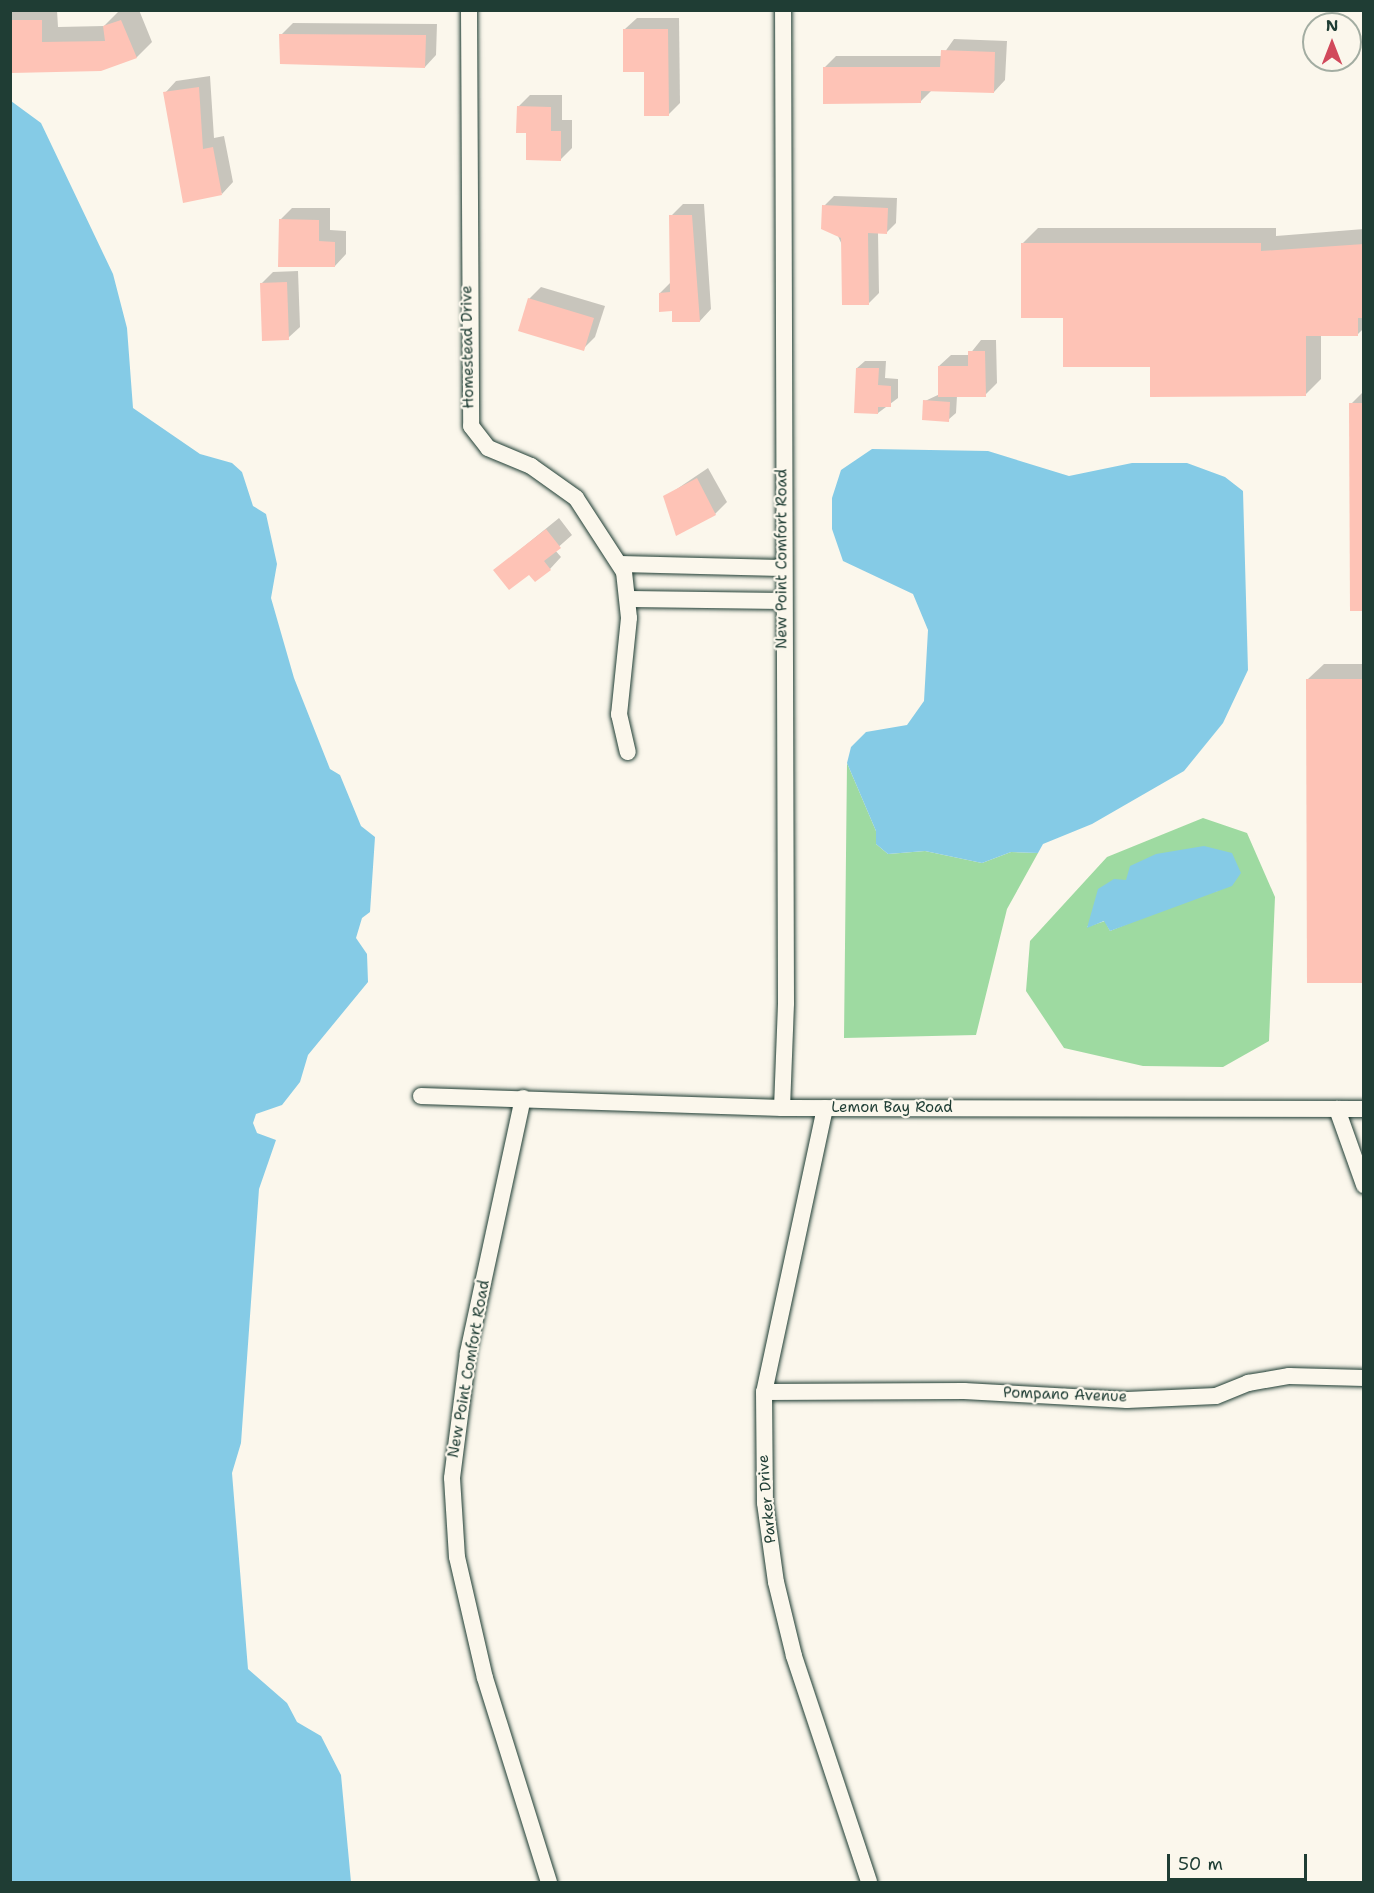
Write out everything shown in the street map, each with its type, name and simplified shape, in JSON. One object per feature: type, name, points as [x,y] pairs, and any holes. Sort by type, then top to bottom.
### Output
[{"type":"street","name":"Homestead Drive","points":[[469,10],[466,288],[471,426],[488,448],[531,466],[576,498],[620,564],[630,599],[619,704],[628,752]]},
{"type":"street","name":"New Point Comfort Road","points":[[782,1108],[786,1003],[781,568],[783,10]]},
{"type":"street","points":[[620,564],[781,568]]},
{"type":"street","points":[[630,599],[782,601]]},
{"type":"street","name":"Lemon Bay Road","points":[[421,1096],[782,1108],[1364,1109]]},
{"type":"street","name":"New Point Comfort Road","points":[[523,1098],[468,1353],[452,1478],[458,1557],[485,1678],[549,1882]]},
{"type":"street","name":"Parker Drive","points":[[825,1108],[764,1392],[765,1503],[776,1582],[794,1656],[869,1882]]},
{"type":"street","points":[[1337,1109],[1364,1185]]},
{"type":"street","name":"Pompano Avenue","points":[[764,1392],[964,1391],[1127,1400],[1216,1396],[1248,1383],[1289,1376],[1364,1378]]},
{"type":"green space","points":[[847,763],[876,831],[876,844],[888,854],[925,851],[982,863],[1011,852],[1038,853],[1007,909],[976,1035],[844,1038]]},
{"type":"green space","points":[[1203,818],[1247,833],[1275,897],[1269,1041],[1223,1067],[1143,1066],[1064,1048],[1026,991],[1030,941],[1107,857]],"holes":[[[1126,880],[1218,892],[1205,892],[1110,931],[1105,921],[1087,927]]]},
{"type":"water","points":[[11,101],[41,123],[113,274],[127,328],[133,408],[200,454],[232,463],[242,472],[253,506],[266,514],[277,564],[271,598],[294,678],[330,769],[340,775],[361,826],[375,837],[370,912],[362,918],[356,938],[367,954],[368,982],[308,1055],[300,1082],[282,1105],[256,1114],[253,1123],[257,1133],[276,1140],[259,1189],[241,1443],[232,1473],[248,1669],[287,1703],[297,1722],[321,1736],[341,1775],[351,1882],[11,1882]]},
{"type":"water","points":[[872,449],[988,451],[1069,476],[1132,463],[1187,463],[1225,477],[1243,491],[1248,670],[1223,723],[1184,771],[1092,824],[1043,844],[1038,853],[1011,852],[982,863],[925,851],[888,854],[876,844],[876,831],[847,763],[851,747],[866,732],[907,725],[924,701],[928,630],[913,594],[843,561],[832,529],[832,498],[841,470]]},
{"type":"water","points":[[1204,846],[1232,853],[1241,873],[1232,886],[1110,931],[1104,921],[1087,928],[1098,889],[1114,879],[1126,880],[1130,866],[1156,854]]},
{"type":"building","points":[[10,20],[42,20],[42,42],[105,41],[103,26],[121,20],[137,58],[101,71],[11,73]]},
{"type":"building","points":[[623,29],[668,29],[669,116],[644,116],[644,72],[623,72]]},
{"type":"building","points":[[279,34],[426,35],[425,68],[280,64]]},
{"type":"building","points":[[941,50],[995,52],[994,93],[921,91],[921,103],[823,104],[823,67],[940,67]]},
{"type":"building","points":[[199,87],[203,149],[213,147],[222,195],[183,203],[163,92]]},
{"type":"building","points":[[517,106],[551,107],[551,131],[561,131],[561,161],[526,160],[526,133],[516,133]]},
{"type":"building","points":[[822,205],[888,208],[887,234],[868,233],[869,305],[842,305],[841,238],[821,229]]},
{"type":"building","points":[[669,215],[692,215],[700,322],[672,322],[672,311],[659,312],[659,293],[670,292]]},
{"type":"building","points":[[279,219],[319,220],[319,241],[335,242],[335,267],[278,267]]},
{"type":"building","points":[[1021,243],[1261,243],[1261,251],[1364,244],[1364,318],[1358,318],[1358,336],[1306,336],[1306,396],[1150,397],[1150,367],[1063,367],[1063,318],[1021,318]]},
{"type":"building","points":[[287,282],[289,340],[262,341],[260,283]]},
{"type":"building","points":[[528,298],[594,318],[584,351],[518,331]]},
{"type":"building","points":[[968,351],[985,351],[986,397],[938,397],[938,366],[968,366]]},
{"type":"building","points":[[856,368],[879,368],[878,385],[891,386],[891,407],[878,407],[878,414],[854,413]]},
{"type":"building","points":[[923,400],[950,402],[949,422],[922,420]]},
{"type":"building","points":[[1349,403],[1364,403],[1364,611],[1350,611]]},
{"type":"building","points":[[697,478],[716,515],[676,536],[663,496]]},
{"type":"building","points":[[546,529],[561,548],[544,561],[551,570],[535,582],[529,575],[509,590],[493,570]]},
{"type":"building","points":[[1306,679],[1364,679],[1364,983],[1307,983]]}]
